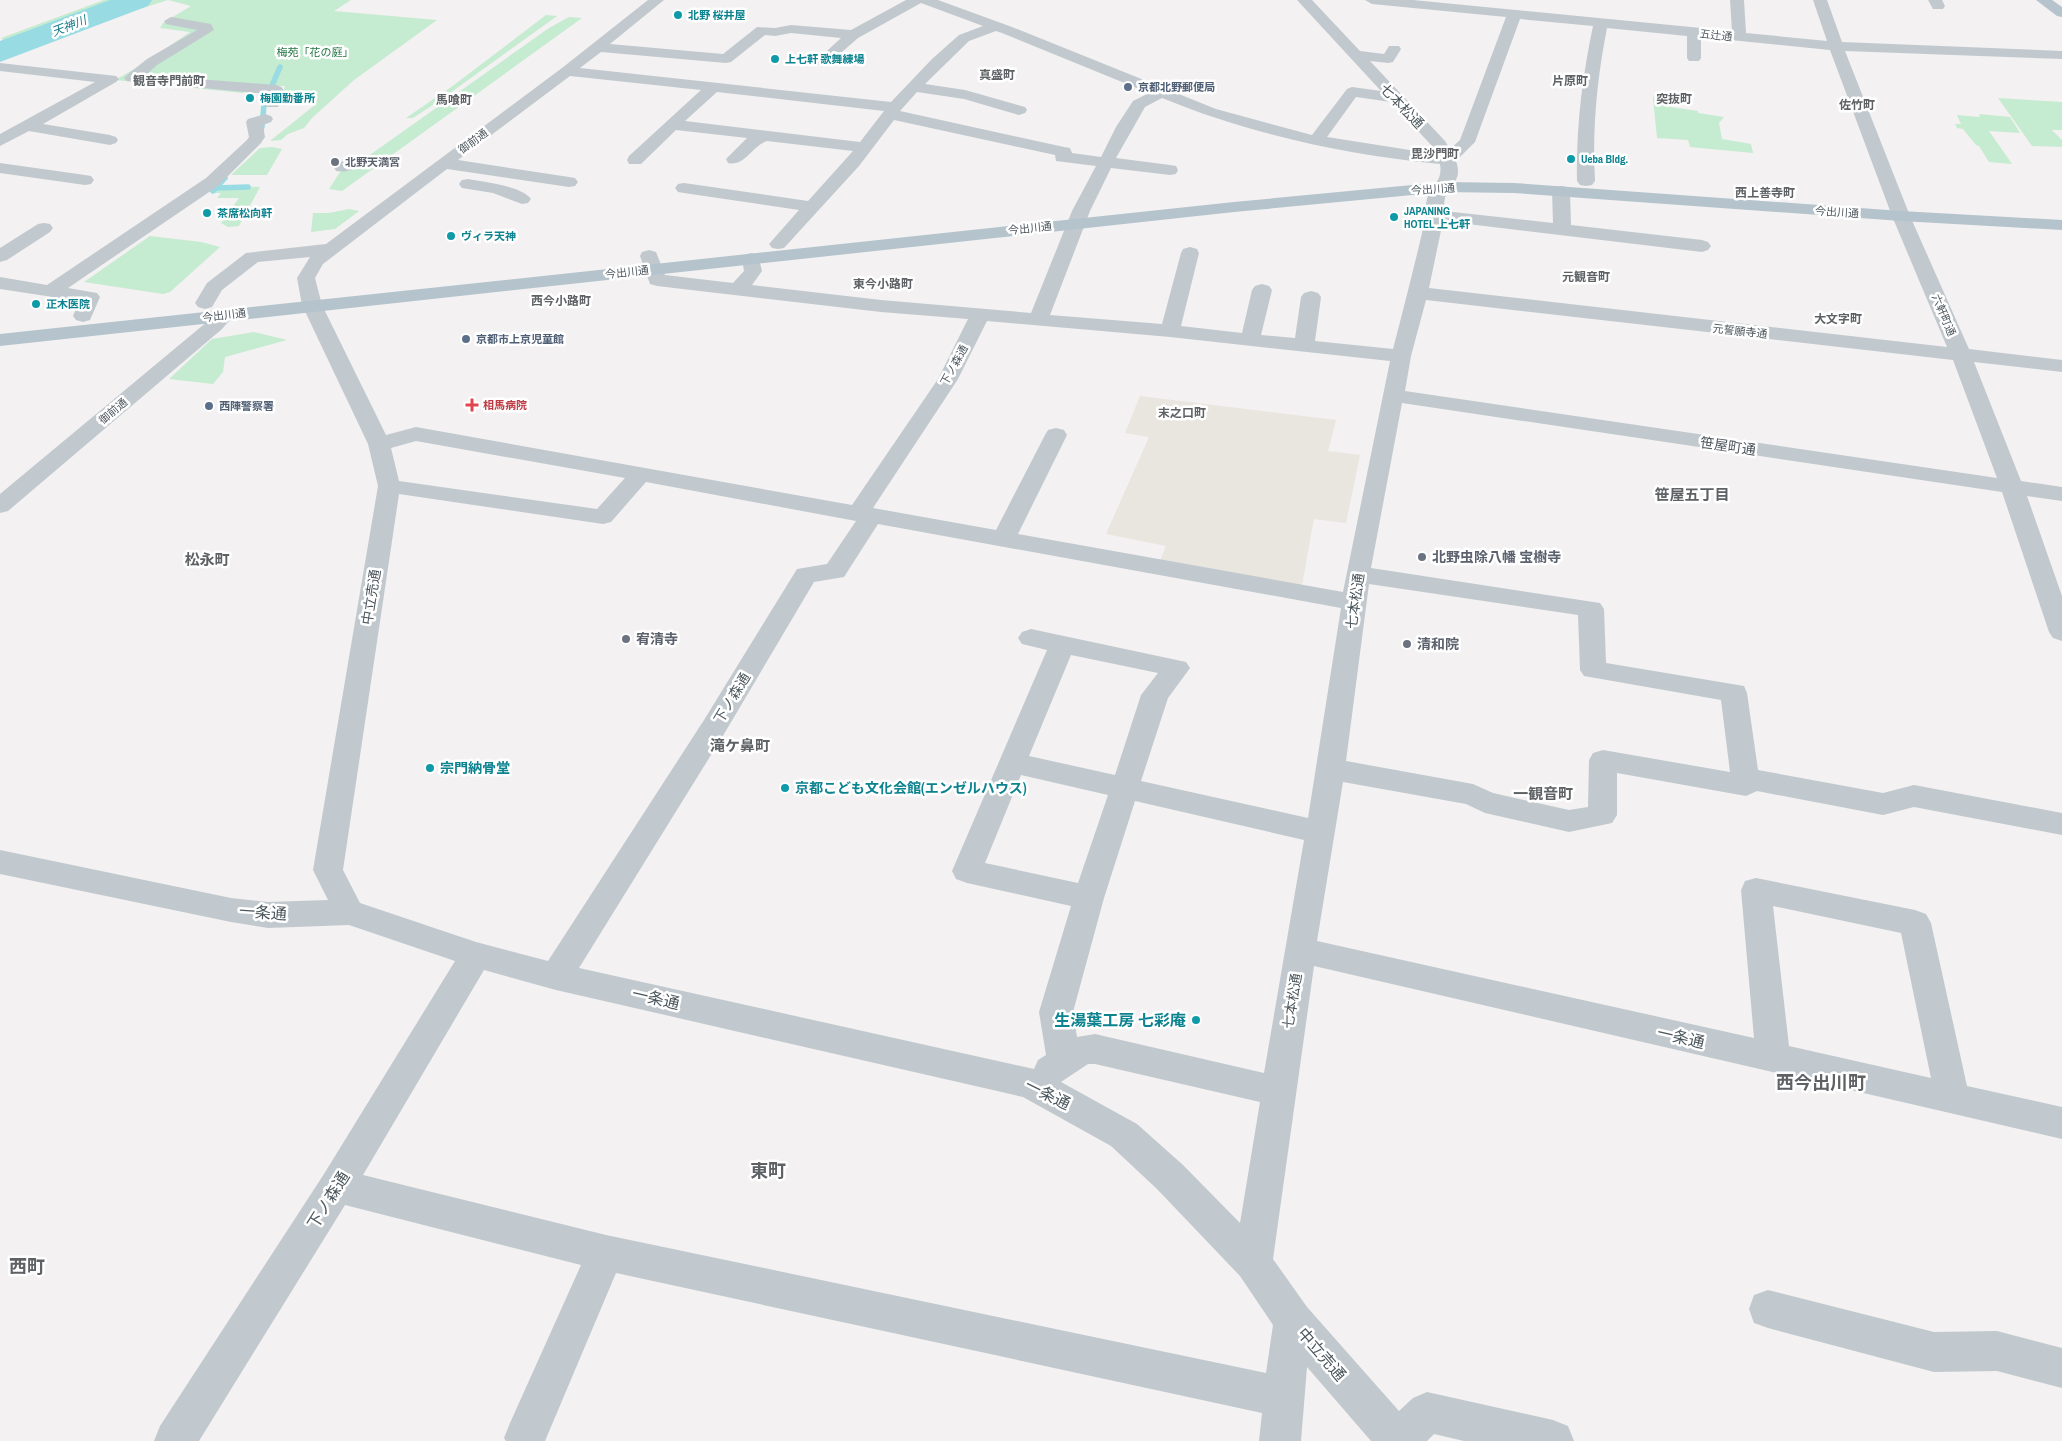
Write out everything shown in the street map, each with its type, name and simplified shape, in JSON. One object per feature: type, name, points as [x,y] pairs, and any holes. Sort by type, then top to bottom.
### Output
[{"type":"main road","points":[[2043,0],[2062,13]]},
{"type":"main road","name":"今出川通","points":[[1447,173],[1514,188],[1899,211],[2062,213]]},
{"type":"main road","name":"今出川通","points":[[651,263],[751,259],[1078,217],[1447,173],[1586,181],[2062,225]]},
{"type":"main road","name":"今出川通","points":[[0,326],[205,303],[310,298],[651,263],[778,244],[1078,217]]},
{"type":"main road","name":"今出川通","points":[[0,340],[226,314],[310,298]]},
{"type":"street","name":"御前通","points":[[310,298],[306,278],[316,261],[424,177],[567,72],[657,0]]},
{"type":"street","points":[[822,62],[852,35],[916,0]]},
{"type":"street","points":[[925,0],[996,26],[1210,112],[1316,140],[1417,157],[1447,173],[1468,142],[1514,14]]},
{"type":"street","name":"七本松通","points":[[1253,1263],[1300,950],[1331,769],[1358,574],[1395,396],[1401,356],[1418,294],[1435,215],[1436,198],[1447,173],[1439,144],[1304,0]]},
{"type":"street","name":"五辻通","points":[[1372,0],[1739,38],[1835,46],[2062,55]]},
{"type":"street","points":[[1737,0],[1739,38]]},
{"type":"street","name":"六軒町通","points":[[1820,0],[1835,46],[1899,211],[1961,355],[2012,487],[2062,632]]},
{"type":"street","points":[[132,78],[152,62],[207,30],[206,27],[171,21]]},
{"type":"street","points":[[1586,181],[1584,152],[1588,98],[1601,23]]},
{"type":"street","points":[[778,244],[865,147],[892,110],[914,87],[964,38],[996,26]]},
{"type":"street","points":[[598,46],[726,59],[762,30],[775,32],[791,29],[852,35]]},
{"type":"street","points":[[1694,33],[1694,58]]},
{"type":"street","points":[[1354,55],[1388,59],[1394,49]]},
{"type":"street","points":[[0,67],[111,78],[132,78],[276,90],[268,112],[254,122],[257,137],[253,143],[212,182],[50,291]]},
{"type":"street","points":[[0,82],[31,70]]},
{"type":"street","points":[[567,72],[713,87],[892,110],[1064,152],[1062,156],[1170,170]]},
{"type":"street","points":[[0,140],[111,78]]},
{"type":"street","points":[[636,160],[713,87]]},
{"type":"street","points":[[914,87],[965,95],[1019,110]]},
{"type":"street","points":[[1316,140],[1352,92],[1395,98]]},
{"type":"street","points":[[1038,319],[1078,217],[1106,162],[1139,104],[1161,93]]},
{"type":"street","points":[[8,120],[110,140]]},
{"type":"street","points":[[673,125],[758,134],[759,138]]},
{"type":"street","points":[[734,159],[754,140],[766,136],[865,147]]},
{"type":"street","points":[[443,163],[569,182]]},
{"type":"street","points":[[0,168],[86,180]]},
{"type":"street","points":[[424,177],[497,189],[522,199]]},
{"type":"street","points":[[725,194],[738,182]]},
{"type":"street","points":[[684,188],[812,207]]},
{"type":"street","points":[[1561,191],[1562,230]]},
{"type":"street","points":[[1435,215],[1702,246]]},
{"type":"street","points":[[0,256],[44,228]]},
{"type":"street","points":[[205,303],[214,288],[253,257],[331,249]]},
{"type":"street","points":[[1170,331],[1190,253]]},
{"type":"street","points":[[738,290],[753,271],[751,259]]},
{"type":"street","points":[[651,263],[657,280],[881,306],[1170,331],[1401,356]]},
{"type":"street","points":[[0,283],[90,297],[83,316]]},
{"type":"street","points":[[1250,340],[1262,290]]},
{"type":"street","name":"元誓願寺通","points":[[1418,294],[2062,366]]},
{"type":"street","points":[[1304,346],[1311,297]]},
{"type":"street","name":"中立売通","points":[[310,298],[379,444],[389,486],[328,870],[349,912]]},
{"type":"street","name":"御前通","points":[[0,506],[226,314]]},
{"type":"street","name":"下ノ森通","points":[[556,976],[714,727],[806,575],[834,571],[864,515],[948,379],[981,314]]},
{"type":"street","name":"笹屋町通","points":[[1395,396],[2062,494]]},
{"type":"street","points":[[379,444],[416,434],[1355,602]]},
{"type":"street","points":[[1004,540],[1056,435]]},
{"type":"street","points":[[389,486],[603,517],[640,475]]},
{"type":"street","points":[[1331,769],[1473,795],[1485,802],[1569,821],[1602,816],[1603,760],[1746,785],[1734,692],[1593,670],[1591,609],[1358,574]]},
{"type":"street","points":[[1031,638],[1177,668],[1155,695],[1089,898],[1056,1012],[1064,1063]]},
{"type":"street","points":[[1062,645],[967,871],[1089,898]]},
{"type":"street","points":[[1012,763],[1320,832]]},
{"type":"street","points":[[1745,778],[1883,804],[1914,796],[2062,824]]},
{"type":"street","name":"一条通","points":[[0,862],[230,910],[268,915],[349,912],[476,955],[556,976],[1030,1083],[1124,1135],[1170,1178],[1253,1263]]},
{"type":"street","points":[[1773,1057],[1756,890],[1915,923],[1952,1098]]},
{"type":"street","name":"一条通","points":[[1300,950],[2062,1123]]},
{"type":"street","name":"下ノ森通","points":[[175,1441],[337,1186],[476,955]]},
{"type":"street","points":[[1030,1083],[1082,1050],[1096,1049],[1278,1091]]},
{"type":"street","points":[[337,1186],[606,1253],[1283,1398]]},
{"type":"street","points":[[525,1438],[606,1253]]},
{"type":"street","name":"中立売通","points":[[1253,1263],[1293,1321],[1397,1441]]},
{"type":"street","points":[[1768,1309],[1934,1352],[1997,1351],[2062,1368]]},
{"type":"street","points":[[1280,1441],[1283,1398],[1293,1321]]},
{"type":"street","points":[[1397,1441],[1427,1412],[1553,1441]]},
{"type":"shaded area","points":[[1140,396],[1336,420],[1328,451],[1360,455],[1346,523],[1314,519],[1301,590],[1158,566],[1166,546],[1106,534],[1149,437],[1125,433]]},
{"type":"green space","points":[[104,0],[168,0],[32,43],[0,56],[0,54],[13,49],[1,38]]},
{"type":"green space","name":"梅苑「花の庭」","points":[[168,0],[351,0],[334,11],[437,20],[354,80],[312,118],[304,128],[288,134],[281,140],[270,141],[316,104],[281,101],[285,86],[253,87],[243,93],[115,80],[143,64],[190,32],[160,28],[163,23],[191,6]]},
{"type":"green space","points":[[546,15],[557,16],[439,101],[413,118],[406,118],[454,85]]},
{"type":"green space","points":[[569,17],[582,18],[342,191],[329,189],[342,169],[357,164],[549,28]]},
{"type":"green space","points":[[1655,95],[1670,96],[1670,107],[1724,117],[1719,123],[1722,139],[1751,144],[1753,153],[1690,147],[1688,140],[1657,138],[1653,98]]},
{"type":"green space","points":[[1998,98],[2062,102],[2062,130],[2052,130],[2062,140],[2062,147],[2032,146]]},
{"type":"green space","points":[[1979,114],[2010,117],[2020,133],[1989,131],[2012,164],[1989,162],[1979,146],[1963,129],[1957,128],[1955,124],[1961,124],[1957,115],[1980,117]]},
{"type":"green space","points":[[272,147],[282,149],[267,175],[231,175],[260,148]]},
{"type":"green space","points":[[219,186],[260,187],[239,226],[228,227],[221,223],[239,198],[217,198],[221,193],[211,193]]},
{"type":"green space","points":[[349,209],[359,211],[335,229],[311,232],[313,213],[329,213]]},
{"type":"green space","points":[[150,236],[201,242],[220,247],[170,292],[163,294],[84,282]]},
{"type":"green space","points":[[254,332],[287,340],[225,357],[223,372],[213,384],[169,379],[212,339]]},
{"type":"waterway","name":"天神川","points":[[0,52],[137,0]]},
{"type":"waterway","points":[[262,127],[264,104],[280,67]]},
{"type":"waterway","points":[[213,191],[225,178]]},
{"type":"waterway","points":[[216,188],[248,187]]},
{"type":"place","name":"北野 桜井屋","points":[[678,15]]},
{"type":"place","name":"上七軒 歌舞練場","points":[[775,59]]},
{"type":"place","name":"京都北野郵便局","points":[[1128,87]]},
{"type":"place","name":"梅園勤番所","points":[[250,98]]},
{"type":"place","name":"Ueba Bldg.","points":[[1571,159]]},
{"type":"place","name":"北野天満宮","points":[[335,162]]},
{"type":"place","name":"茶席松向軒","points":[[207,213]]},
{"type":"place","name":"JAPANING HOTEL 上七軒","points":[[1394,217]]},
{"type":"place","name":"ヴィラ天神","points":[[451,236]]},
{"type":"place","name":"正木医院","points":[[36,304]]},
{"type":"place","name":"京都市上京児童館","points":[[466,339]]},
{"type":"place","name":"相馬病院","points":[[472,405]]},
{"type":"place","name":"西陣警察署","points":[[209,406]]},
{"type":"place","name":"北野虫除八幡 宝樹寺","points":[[1422,557]]},
{"type":"place","name":"宥清寺","points":[[626,639]]},
{"type":"place","name":"清和院","points":[[1407,644]]},
{"type":"place","name":"宗門納骨堂","points":[[430,768]]},
{"type":"place","name":"京都こども文化会館(エンゼルハウス)","points":[[785,788]]},
{"type":"place","name":"生湯葉工房 七彩庵","points":[[1196,1020]]},
{"type":"district","name":"真盛町","points":[[997,75]]},
{"type":"district","name":"観音寺門前町","points":[[169,81]]},
{"type":"district","name":"片原町","points":[[1570,81]]},
{"type":"district","name":"突抜町","points":[[1674,99]]},
{"type":"district","name":"馬喰町","points":[[454,100]]},
{"type":"district","name":"佐竹町","points":[[1857,105]]},
{"type":"district","name":"毘沙門町","points":[[1435,154]]},
{"type":"district","name":"西上善寺町","points":[[1765,193]]},
{"type":"district","name":"元観音町","points":[[1586,277]]},
{"type":"district","name":"東今小路町","points":[[883,284]]},
{"type":"district","name":"西今小路町","points":[[561,301]]},
{"type":"district","name":"大文字町","points":[[1838,319]]},
{"type":"district","name":"末之口町","points":[[1182,413]]},
{"type":"district","name":"笹屋五丁目","points":[[1692,495]]},
{"type":"district","name":"松永町","points":[[207,560]]},
{"type":"district","name":"滝ケ鼻町","points":[[740,746]]},
{"type":"district","name":"一観音町","points":[[1543,794]]},
{"type":"district","name":"西今出川町","points":[[1821,1083]]},
{"type":"district","name":"東町","points":[[768,1171]]},
{"type":"district","name":"西町","points":[[27,1267]]}]
